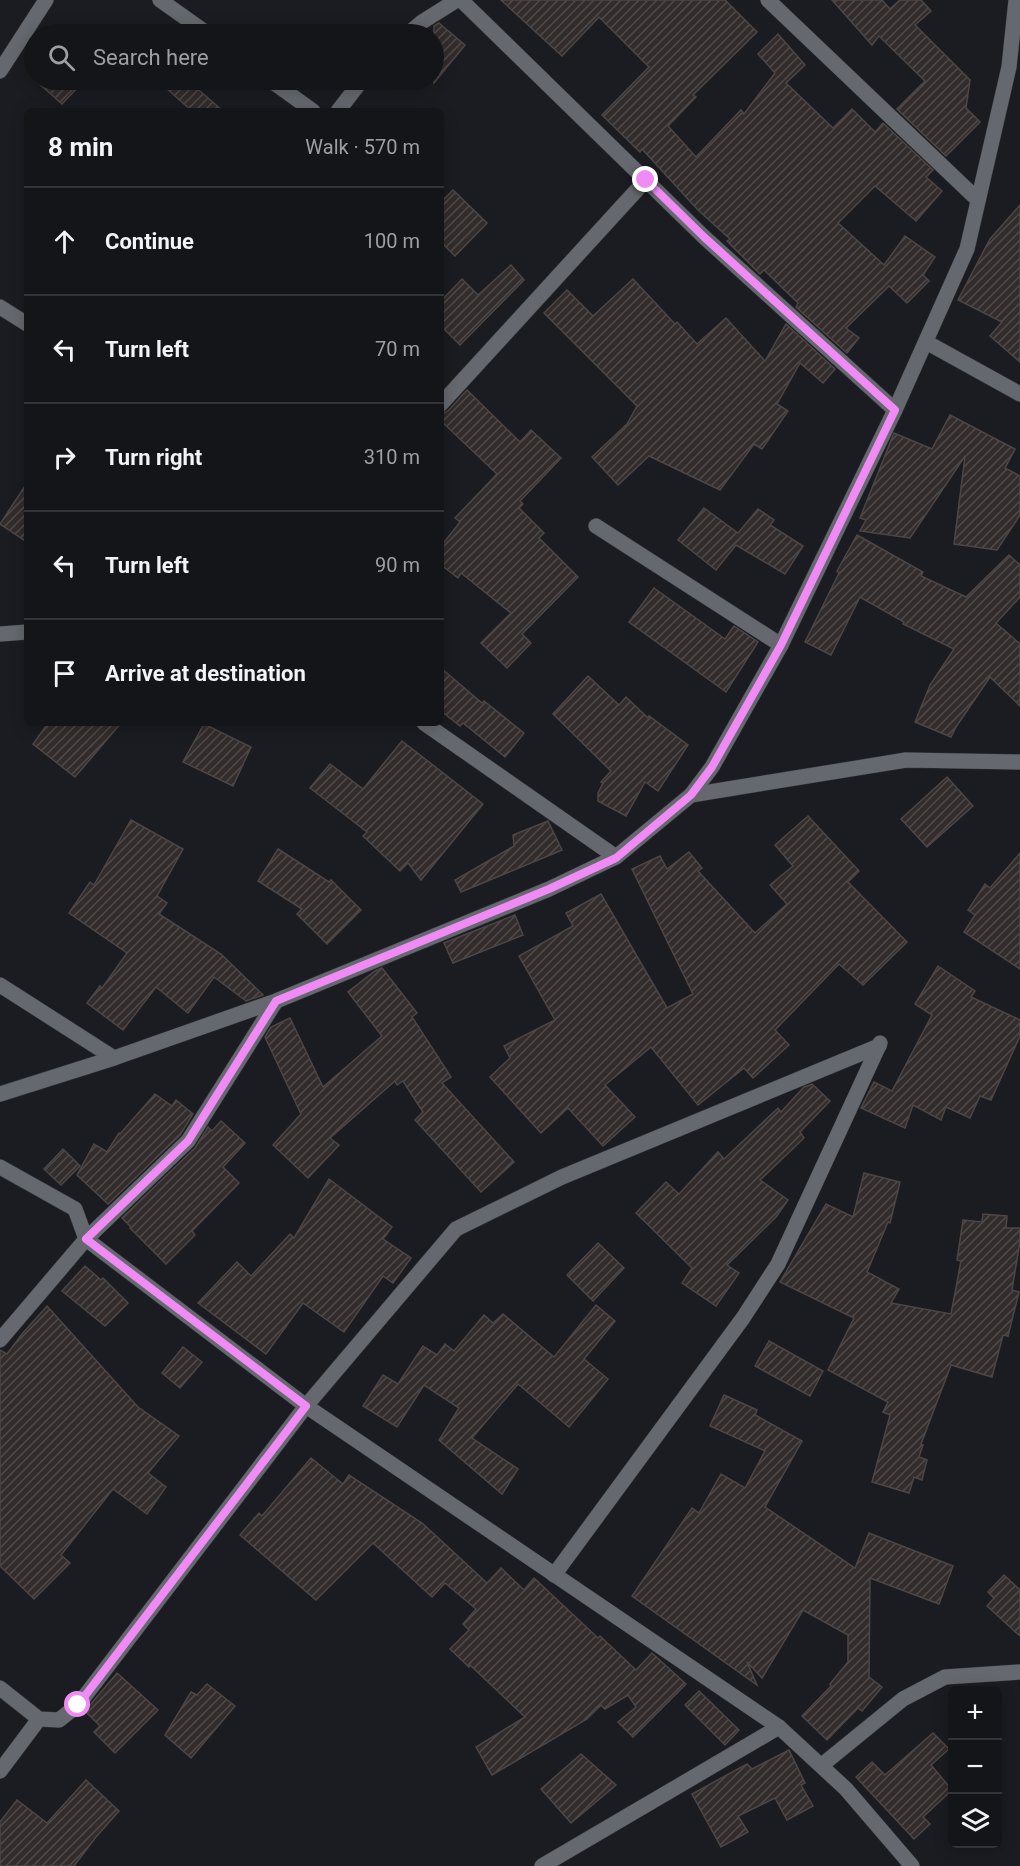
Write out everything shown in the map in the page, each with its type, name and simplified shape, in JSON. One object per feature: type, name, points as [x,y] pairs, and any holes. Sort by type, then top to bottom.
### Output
[{"type":"street","points":[[30,24],[46,0]]},
{"type":"street","points":[[160,0],[194,24]]},
{"type":"street","points":[[420,24],[459,0],[704,237],[895,410]]},
{"type":"street","points":[[768,0],[978,200]]},
{"type":"street","points":[[0,1094],[114,1058],[276,1001],[549,889],[616,858],[691,795],[712,767],[781,645],[895,410],[967,249],[1014,69],[1016,0]]},
{"type":"street","points":[[0,71],[24,34]]},
{"type":"street","points":[[284,90],[309,108]]},
{"type":"street","points":[[340,108],[354,90]]},
{"type":"street","points":[[444,401],[646,180]]},
{"type":"street","points":[[0,307],[24,322]]},
{"type":"street","points":[[926,342],[1020,394]]},
{"type":"street","points":[[596,526],[781,645]]},
{"type":"street","points":[[0,634],[24,632]]},
{"type":"street","points":[[428,726],[616,858]]},
{"type":"street","points":[[691,795],[906,760],[1020,762]]},
{"type":"street","points":[[0,986],[114,1058]]},
{"type":"street","points":[[0,1340],[86,1239],[188,1141],[276,1001]]},
{"type":"street","points":[[0,1688],[39,1719],[59,1720],[78,1705],[306,1406],[456,1229],[562,1178],[881,1042],[778,1264],[743,1318],[554,1575]]},
{"type":"street","points":[[0,1167],[75,1209],[86,1239],[306,1406],[779,1727],[846,1789],[912,1866]]},
{"type":"street","points":[[822,1765],[903,1698],[945,1677],[1020,1672]]},
{"type":"street","points":[[0,1771],[39,1719]]},
{"type":"street","points":[[542,1866],[779,1727]]},
{"type":"building","points":[[501,0],[725,0],[757,32],[693,95],[696,97],[668,126],[696,157],[741,110],[744,114],[775,73],[758,54],[778,34],[805,65],[786,83],[833,128],[852,109],[875,132],[883,123],[933,170],[926,177],[942,191],[916,221],[875,186],[838,223],[884,265],[905,236],[935,257],[923,275],[929,281],[907,303],[889,286],[846,328],[859,338],[847,353],[796,307],[798,303],[764,270],[760,274],[727,241],[730,239],[698,210],[642,149],[640,152],[602,115],[649,67],[599,17],[562,56]]},
{"type":"building","points":[[832,0],[882,0],[890,9],[900,0],[921,0],[931,11],[915,25],[970,80],[966,108],[980,122],[946,156],[897,109],[925,81],[879,36],[872,45]]},
{"type":"building","points":[[444,27],[465,45],[444,71]]},
{"type":"building","points":[[46,90],[75,90],[62,104]]},
{"type":"building","points":[[168,90],[199,90],[220,108],[189,108]]},
{"type":"building","points":[[453,190],[487,223],[455,256],[444,245],[444,199]]},
{"type":"building","points":[[1020,205],[1020,362],[990,336],[1002,322],[958,300],[990,239]]},
{"type":"building","points":[[511,265],[524,280],[460,345],[444,329],[444,298],[462,279],[478,295]]},
{"type":"building","points":[[633,279],[697,344],[726,318],[765,361],[786,324],[835,369],[823,383],[800,363],[777,404],[788,411],[762,449],[754,444],[720,490],[649,456],[618,485],[592,457],[627,424],[637,406],[544,313],[567,290],[593,316]]},
{"type":"building","points":[[467,390],[520,442],[531,430],[561,458],[520,501],[523,504],[519,508],[544,533],[539,538],[578,577],[522,634],[531,643],[507,668],[481,643],[511,613],[461,573],[458,578],[444,567],[444,542],[460,522],[455,518],[497,474],[444,424],[444,413]]},
{"type":"building","points":[[950,415],[1015,449],[1005,468],[1020,476],[1020,515],[997,550],[954,544],[965,456],[910,538],[860,531],[866,520],[860,518],[894,433],[932,449]]},
{"type":"building","points":[[24,488],[24,540],[0,524]]},
{"type":"building","points":[[704,508],[738,533],[758,509],[774,520],[770,525],[803,546],[785,574],[736,545],[716,570],[678,540]]},
{"type":"building","points":[[857,535],[923,572],[921,576],[966,597],[1009,555],[1020,565],[1020,597],[996,623],[1020,644],[1020,706],[990,677],[951,737],[915,722],[930,685],[954,649],[903,624],[904,622],[860,597],[831,655],[805,642],[839,573],[837,571]]},
{"type":"building","points":[[654,588],[725,639],[734,626],[758,642],[726,692],[629,622]]},
{"type":"building","points":[[444,671],[482,703],[484,701],[524,733],[505,757],[463,723],[460,726],[444,713]]},
{"type":"building","points":[[588,676],[619,705],[626,697],[648,718],[649,716],[688,745],[658,791],[645,782],[626,816],[598,801],[598,793],[603,783],[601,782],[611,771],[553,714]]},
{"type":"building","points":[[46,726],[118,726],[75,777],[33,744]]},
{"type":"building","points":[[203,726],[208,726],[251,747],[233,786],[183,762]]},
{"type":"building","points":[[402,741],[483,804],[421,880],[408,863],[400,871],[363,836],[367,832],[310,788],[330,764],[363,789]]},
{"type":"building","points":[[947,777],[973,806],[927,847],[901,819]]},
{"type":"building","points":[[808,816],[859,871],[848,882],[907,942],[863,985],[839,964],[775,1030],[789,1045],[753,1078],[744,1068],[698,1105],[651,1047],[605,1085],[635,1117],[603,1146],[568,1108],[541,1133],[490,1077],[510,1058],[504,1046],[555,1020],[519,956],[573,926],[566,913],[601,894],[667,1008],[693,994],[632,869],[660,856],[667,869],[689,852],[702,868],[698,871],[755,933],[787,904],[770,885],[793,866],[775,845]]},
{"type":"building","points":[[131,820],[183,849],[157,896],[167,903],[159,914],[221,954],[263,995],[246,1001],[214,977],[188,1013],[156,987],[123,1030],[87,1003],[100,986],[102,988],[127,953],[69,913],[90,882],[94,885]]},
{"type":"building","points":[[548,821],[562,850],[461,892],[455,880],[514,846],[513,835]]},
{"type":"building","points":[[278,849],[329,882],[331,880],[361,910],[327,944],[297,914],[302,909],[258,881]]},
{"type":"building","points":[[1020,853],[1020,969],[964,932],[975,915],[968,910],[985,884],[990,888]]},
{"type":"building","points":[[515,915],[523,935],[453,963],[444,943]]},
{"type":"building","points":[[938,966],[975,991],[971,997],[1020,1020],[1020,1036],[991,1100],[980,1096],[970,1118],[946,1107],[941,1120],[913,1105],[905,1128],[861,1108],[874,1082],[892,1091],[932,1015],[915,1004]]},
{"type":"building","points":[[382,968],[417,1013],[412,1017],[451,1077],[442,1083],[514,1162],[481,1192],[415,1120],[423,1112],[403,1081],[397,1085],[395,1081],[330,1138],[339,1145],[308,1178],[273,1145],[301,1114],[265,1037],[271,1027],[290,1018],[323,1087],[382,1036],[348,992]]},
{"type":"building","points":[[812,1084],[830,1101],[800,1132],[804,1138],[760,1180],[788,1200],[776,1217],[727,1265],[739,1273],[716,1306],[682,1283],[692,1268],[636,1213],[666,1182],[679,1194],[718,1152],[724,1159],[778,1108],[781,1112],[804,1087]]},
{"type":"building","points":[[155,1094],[172,1106],[176,1100],[193,1114],[180,1135],[108,1204],[77,1175],[94,1144],[107,1152],[119,1133]]},
{"type":"building","points":[[221,1121],[245,1143],[223,1167],[239,1183],[192,1231],[195,1235],[166,1264],[122,1218],[195,1148],[208,1127],[212,1131]]},
{"type":"building","points":[[63,1149],[80,1166],[61,1185],[44,1169]]},
{"type":"building","points":[[864,1173],[900,1182],[890,1223],[888,1222],[867,1272],[899,1289],[891,1303],[951,1314],[961,1261],[957,1260],[963,1220],[982,1222],[983,1214],[1007,1216],[1006,1228],[1020,1228],[1012,1290],[1019,1292],[1008,1336],[1003,1335],[992,1377],[951,1365],[921,1444],[923,1445],[919,1457],[927,1460],[922,1480],[914,1477],[909,1493],[872,1482],[890,1415],[883,1412],[888,1402],[828,1370],[854,1318],[780,1282],[826,1204],[853,1217]]},
{"type":"building","points":[[329,1179],[392,1227],[383,1239],[411,1258],[393,1283],[383,1276],[344,1332],[303,1303],[266,1354],[198,1303],[237,1262],[251,1276],[290,1234],[294,1238]]},
{"type":"building","points":[[598,1243],[624,1268],[593,1301],[567,1275]]},
{"type":"building","points":[[85,1266],[101,1280],[103,1278],[128,1303],[105,1326],[62,1291]]},
{"type":"building","points":[[596,1305],[615,1321],[584,1359],[608,1379],[569,1427],[518,1384],[472,1438],[518,1469],[502,1494],[439,1440],[459,1408],[424,1385],[397,1427],[363,1406],[383,1375],[398,1384],[423,1346],[437,1355],[445,1344],[454,1351],[484,1315],[493,1323],[503,1314],[554,1357]]},
{"type":"building","points":[[47,1306],[138,1407],[179,1436],[148,1473],[166,1487],[147,1514],[113,1489],[61,1555],[70,1563],[34,1599],[0,1566],[0,1350],[7,1354]]},
{"type":"building","points":[[769,1341],[823,1371],[810,1396],[755,1366]]},
{"type":"building","points":[[183,1347],[202,1362],[180,1388],[162,1373]]},
{"type":"building","points":[[724,1395],[757,1410],[755,1415],[802,1441],[765,1507],[855,1568],[869,1533],[953,1566],[939,1604],[870,1578],[869,1677],[882,1687],[862,1711],[858,1708],[827,1740],[802,1716],[831,1686],[830,1684],[848,1662],[848,1635],[803,1610],[762,1678],[747,1662],[757,1685],[632,1596],[692,1508],[699,1513],[721,1474],[745,1488],[765,1451],[710,1426]]},
{"type":"building","points":[[311,1458],[343,1484],[349,1475],[422,1523],[487,1583],[501,1568],[524,1590],[534,1578],[636,1670],[652,1653],[686,1684],[633,1737],[618,1722],[636,1707],[628,1695],[605,1709],[601,1705],[587,1719],[492,1775],[476,1747],[525,1717],[450,1649],[469,1630],[463,1624],[476,1609],[445,1583],[432,1597],[373,1543],[316,1600],[240,1535],[259,1513],[262,1516]]},
{"type":"building","points":[[1004,1575],[1020,1590],[1020,1636],[987,1606],[994,1598],[988,1592]]},
{"type":"building","points":[[117,1673],[158,1710],[115,1753],[94,1732],[100,1726],[85,1711]]},
{"type":"building","points":[[207,1684],[235,1706],[191,1758],[165,1735],[191,1692],[197,1695]]},
{"type":"building","points":[[699,1691],[739,1730],[725,1745],[685,1705]]},
{"type":"building","points":[[933,1733],[948,1748],[931,1765],[948,1785],[948,1794],[923,1817],[930,1824],[914,1839],[856,1777],[872,1762],[885,1775]]},
{"type":"building","points":[[789,1750],[805,1783],[801,1785],[813,1806],[787,1820],[775,1798],[738,1816],[748,1832],[721,1847],[692,1794],[747,1764],[752,1769]]},
{"type":"building","points":[[581,1754],[616,1785],[571,1823],[541,1789]]},
{"type":"building","points":[[86,1780],[119,1811],[74,1866],[0,1866],[0,1822],[17,1800],[47,1823]]},
{"type":"route","points":[[78,1705],[306,1406],[86,1239],[188,1141],[276,1001],[549,889],[616,858],[691,795],[712,767],[781,645],[895,410],[704,237],[646,180]]}]
